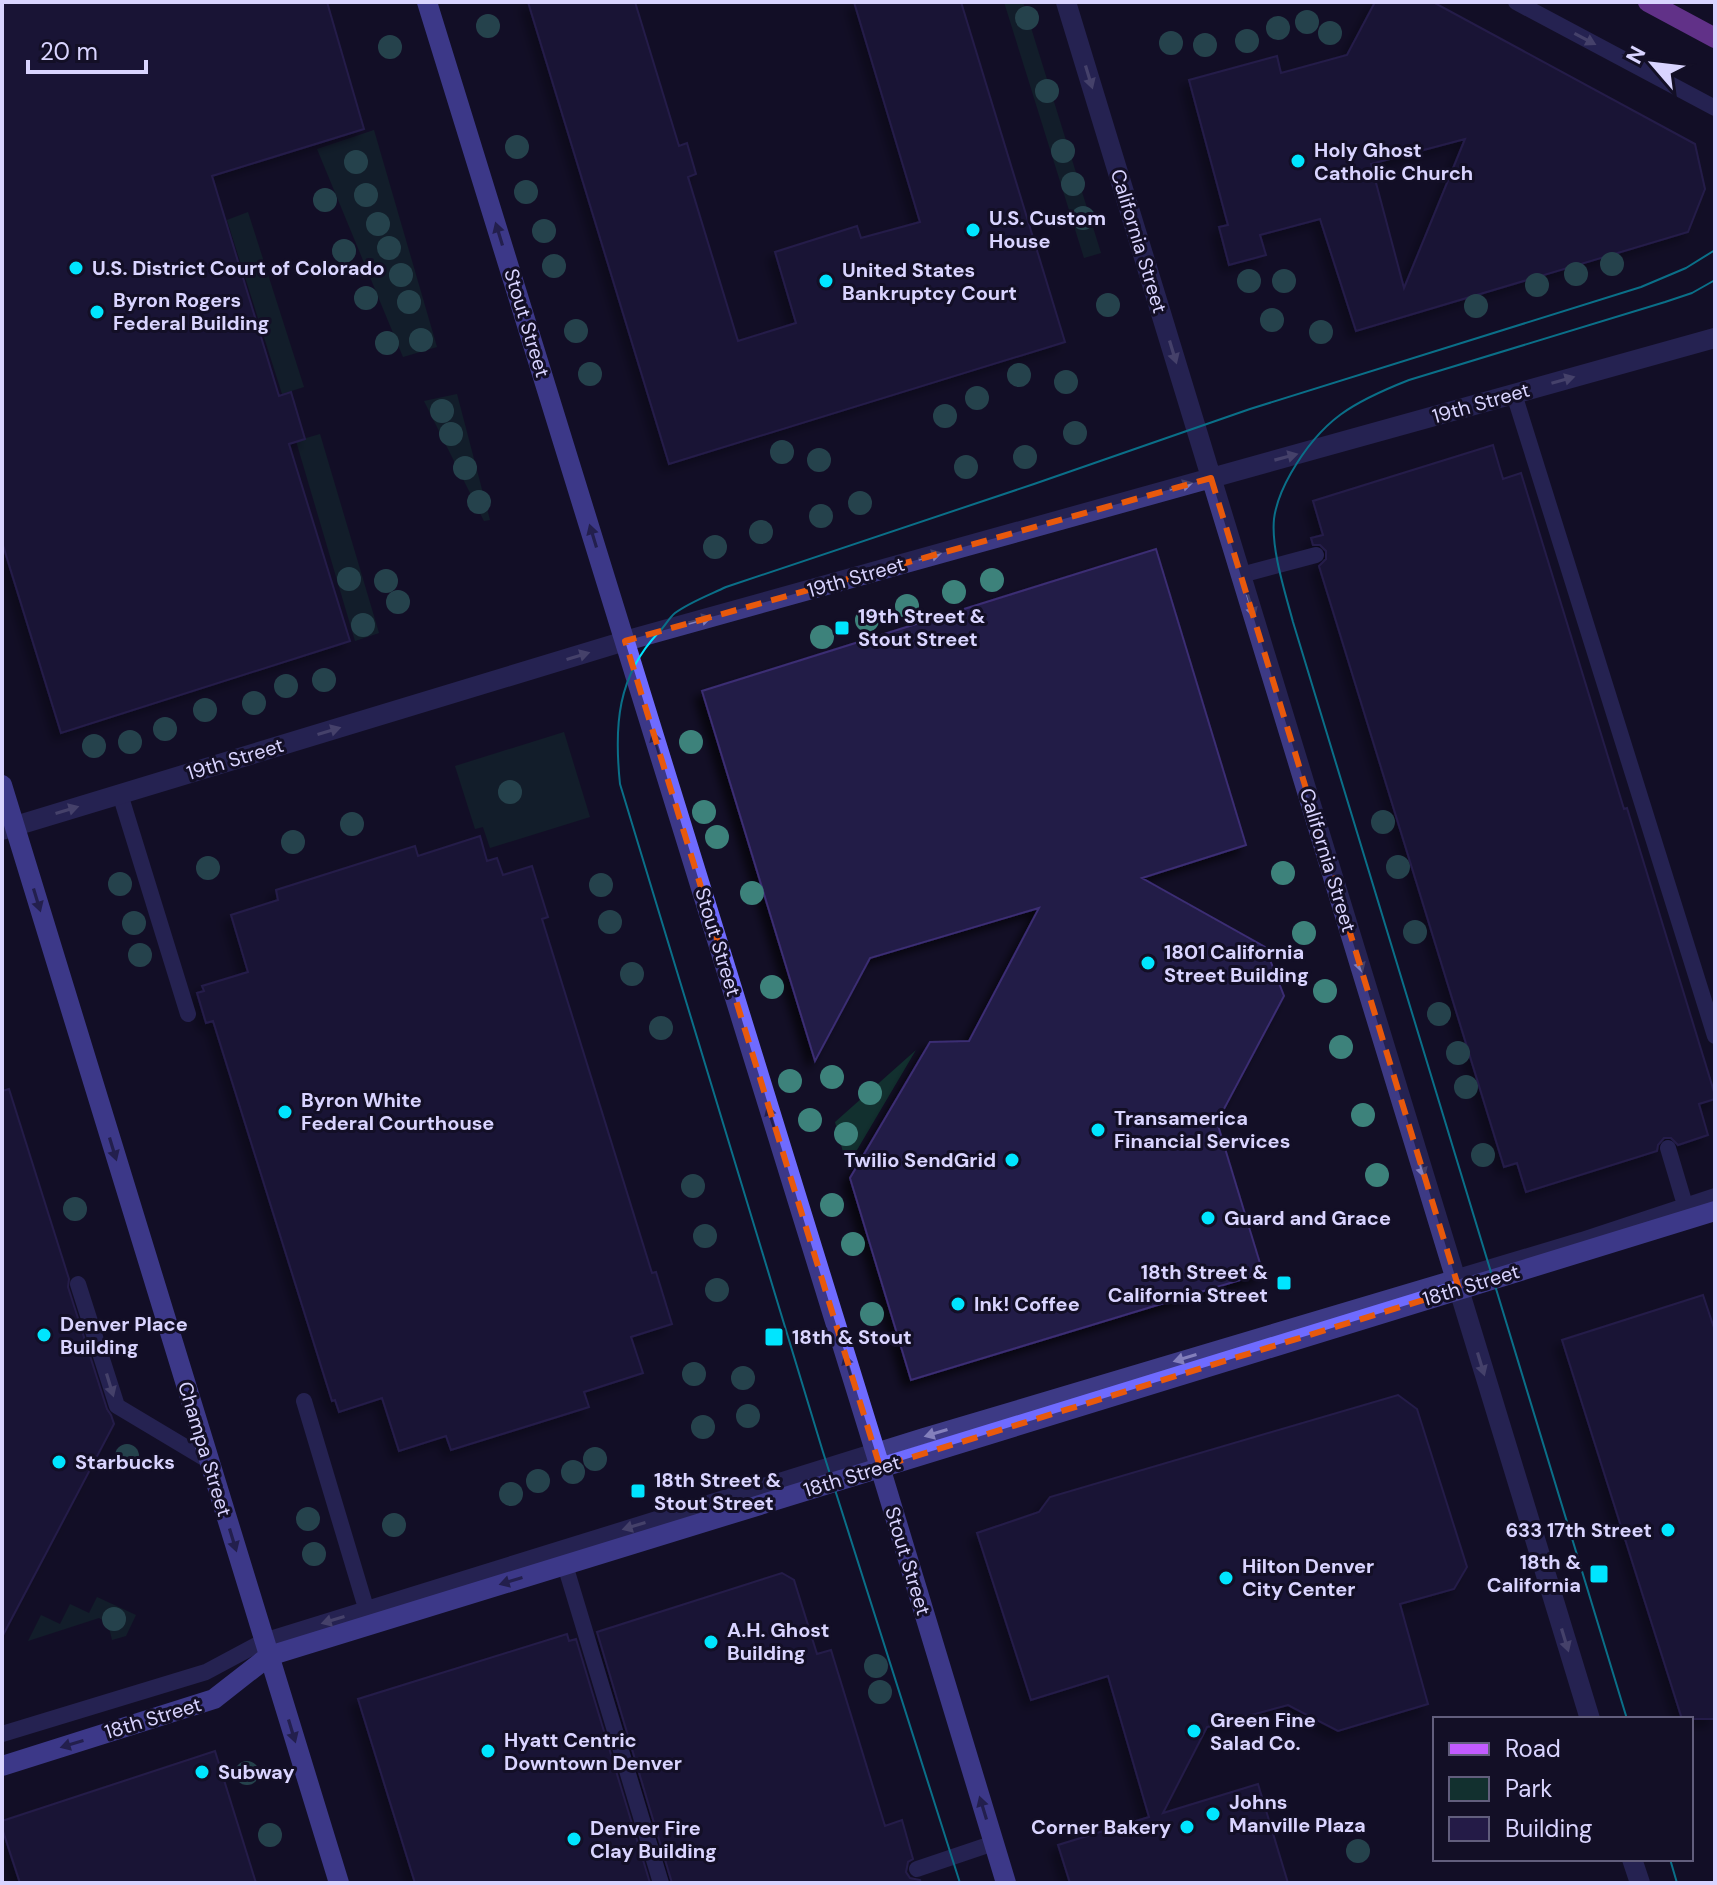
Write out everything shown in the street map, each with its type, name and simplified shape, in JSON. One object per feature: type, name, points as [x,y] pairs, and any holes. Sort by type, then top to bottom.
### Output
[{"type":"main road","name":"Stout Street","points":[[427,2],[1006,1883]]},
{"type":"main road","points":[[1648,2],[1715,38]]},
{"type":"main road","points":[[1680,19],[1715,31]]},
{"type":"main road","name":"Champa Street","points":[[2,785],[8,828],[339,1883]]},
{"type":"main road","name":"18th Street","points":[[2,1766],[214,1699],[266,1649],[368,1617],[565,1565],[877,1459],[1687,1212],[1715,1211]]},
{"type":"street","name":"California Street","points":[[1066,2],[1589,1717]]},
{"type":"street","name":"19th Street","points":[[8,828],[625,641],[1715,338]]},
{"type":"street","points":[[1633,1861],[1640,1883]]},
{"type":"lane","points":[[1516,2],[1715,108]]},
{"type":"lane","points":[[1514,394],[1715,1036]]},
{"type":"lane","points":[[1241,575],[1316,555]]},
{"type":"lane","points":[[120,794],[188,1014]]},
{"type":"lane","points":[[1668,1148],[1687,1212],[1715,1196]]},
{"type":"lane","points":[[78,1284],[117,1406],[209,1461]]},
{"type":"lane","points":[[304,1401],[368,1617],[877,1459]]},
{"type":"lane","points":[[565,1565],[661,1883]]},
{"type":"lane","points":[[2,1734],[206,1672],[266,1649]]},
{"type":"lane","points":[[917,1869],[994,1843]]},
{"type":"highlighted area","points":[[1211,478],[1459,1289],[880,1467],[625,641]]},
{"type":"green space","points":[[1004,2],[1023,2],[1101,253],[1084,258]]},
{"type":"green space","points":[[374,130],[437,347],[403,357],[317,149]]},
{"type":"green space","points":[[248,212],[304,387],[282,394],[227,220]]},
{"type":"green space","points":[[457,394],[490,520],[484,521],[424,401]]},
{"type":"green space","points":[[320,434],[379,633],[355,641],[296,441]]},
{"type":"green space","points":[[564,732],[590,817],[490,848],[483,827],[475,829],[455,766]]},
{"type":"green space","points":[[916,1050],[847,1167],[835,1122]]},
{"type":"green space","points":[[97,1597],[136,1615],[126,1636],[112,1640],[108,1623],[99,1618],[28,1641],[41,1615],[60,1624],[70,1604],[89,1613]]},
{"type":"building","name":"Byron Rogers Federal Building","points":[[2,2],[327,2],[364,129],[212,176],[279,396],[291,392],[305,439],[289,444],[350,641],[61,733],[2,542]]},
{"type":"building","name":"U.S. Custom House","points":[[528,2],[635,2],[679,146],[687,143],[696,174],[688,177],[738,341],[796,323],[775,252],[857,226],[861,238],[920,222],[854,2],[961,2],[1065,342],[669,464]]},
{"type":"building","points":[[1375,2],[1433,2],[1695,144],[1705,189],[1688,232],[1356,331],[1320,219],[1260,235],[1266,255],[1229,265],[1219,227],[1228,225],[1189,80],[1277,56],[1281,73],[1347,55]],"holes":[[[1465,139],[1404,288],[1371,164]]]},
{"type":"building","points":[[1493,445],[1503,479],[1521,473],[1715,1095],[1715,1099],[1699,1104],[1708,1135],[1678,1145],[1671,1138],[1664,1138],[1657,1151],[1526,1192],[1517,1163],[1504,1167],[1319,566],[1326,559],[1326,551],[1320,545],[1313,545],[1311,538],[1323,535],[1313,501]]},
{"type":"building","name":"1801 California Street Building","points":[[1156,549],[1246,845],[1142,878],[1265,947],[1284,996],[1217,1122],[1263,1273],[911,1380],[850,1178],[930,1042],[969,1041],[1039,908],[870,958],[815,1061],[702,691]]},
{"type":"building","points":[[480,836],[487,861],[497,858],[503,875],[532,866],[548,917],[542,919],[652,1273],[656,1272],[672,1324],[631,1337],[643,1373],[584,1392],[589,1407],[451,1450],[446,1436],[399,1451],[382,1398],[339,1412],[335,1400],[332,1401],[213,1021],[206,1023],[197,993],[204,991],[202,986],[248,972],[231,915],[278,900],[276,890],[415,846],[418,856]]},
{"type":"building","name":"Denver Place Building","points":[[9,1089],[69,1279],[68,1287],[114,1424],[2,1637],[2,1091]]},
{"type":"building","name":"633 17th Street","points":[[1703,1295],[1715,1331],[1715,1719],[1681,1717],[1562,1340]]},
{"type":"building","name":"Hilton Denver City Center","points":[[1398,1395],[1417,1409],[1467,1567],[1454,1589],[1400,1604],[1428,1704],[1338,1731],[1288,1705],[1207,1727],[1163,1813],[1258,1784],[1288,1883],[1070,1883],[1058,1845],[1149,1817],[1108,1676],[1031,1700],[977,1533],[1039,1512],[1050,1497]]},
{"type":"building","points":[[782,1573],[794,1580],[817,1654],[831,1650],[885,1826],[902,1820],[913,1859],[908,1862],[906,1872],[910,1878],[921,1883],[672,1883],[597,1632]]},
{"type":"building","name":"Hyatt Centric Downtown Denver","points":[[567,1634],[569,1641],[576,1639],[650,1883],[415,1883],[358,1699]]},
{"type":"building","points":[[215,1751],[256,1883],[20,1883],[2,1821]]},
{"type":"tram line","points":[[960,1883],[823,1452],[620,784],[619,722],[634,666],[675,613],[726,587],[1250,409],[1641,287],[1686,268],[1715,250]]},
{"type":"tram line","points":[[1626,1717],[1293,622],[1277,557],[1274,519],[1283,489],[1303,454],[1341,414],[1371,396],[1409,380],[1692,293],[1715,280]]},
{"type":"tram line","points":[[1671,1861],[1677,1883]]},
{"type":"place","name":"Holy Ghost Catholic Church","points":[[1298,161]]},
{"type":"place","name":"U.S. Custom House","points":[[973,230]]},
{"type":"place","name":"U.S. District Court of Colorado","points":[[76,268]]},
{"type":"place","name":"United States Bankruptcy Court","points":[[826,281]]},
{"type":"place","name":"Byron Rogers Federal Building","points":[[97,312]]},
{"type":"place","name":"19th Street & Stout Street","points":[[842,628]]},
{"type":"place","name":"1801 California Street Building","points":[[1148,963]]},
{"type":"place","name":"Byron White Federal Courthouse","points":[[285,1112]]},
{"type":"place","name":"Transamerica Financial Services","points":[[1098,1130]]},
{"type":"place","name":"Twilio SendGrid","points":[[1012,1160]]},
{"type":"place","name":"Guard and Grace","points":[[1208,1218]]},
{"type":"place","name":"18th Street & California Street","points":[[1284,1283]]},
{"type":"place","name":"Ink! Coffee","points":[[958,1304]]},
{"type":"place","name":"Denver Place Building","points":[[44,1335]]},
{"type":"place","name":"18th & Stout","points":[[774,1337]]},
{"type":"place","name":"Starbucks","points":[[59,1462]]},
{"type":"place","name":"18th Street & Stout Street","points":[[638,1491]]},
{"type":"place","name":"633 17th Street","points":[[1668,1530]]},
{"type":"place","name":"18th & California","points":[[1599,1574]]},
{"type":"place","name":"Hilton Denver City Center","points":[[1226,1578]]},
{"type":"place","name":"A.H. Ghost Building","points":[[711,1642]]},
{"type":"place","name":"Green Fine Salad Co.","points":[[1194,1731]]},
{"type":"place","name":"Hyatt Centric Downtown Denver","points":[[488,1751]]},
{"type":"place","name":"Subway","points":[[202,1772]]},
{"type":"place","name":"Johns Manville Plaza","points":[[1213,1814]]},
{"type":"place","name":"Corner Bakery","points":[[1187,1827]]},
{"type":"place","name":"Denver Fire Clay Building","points":[[574,1839]]}]
